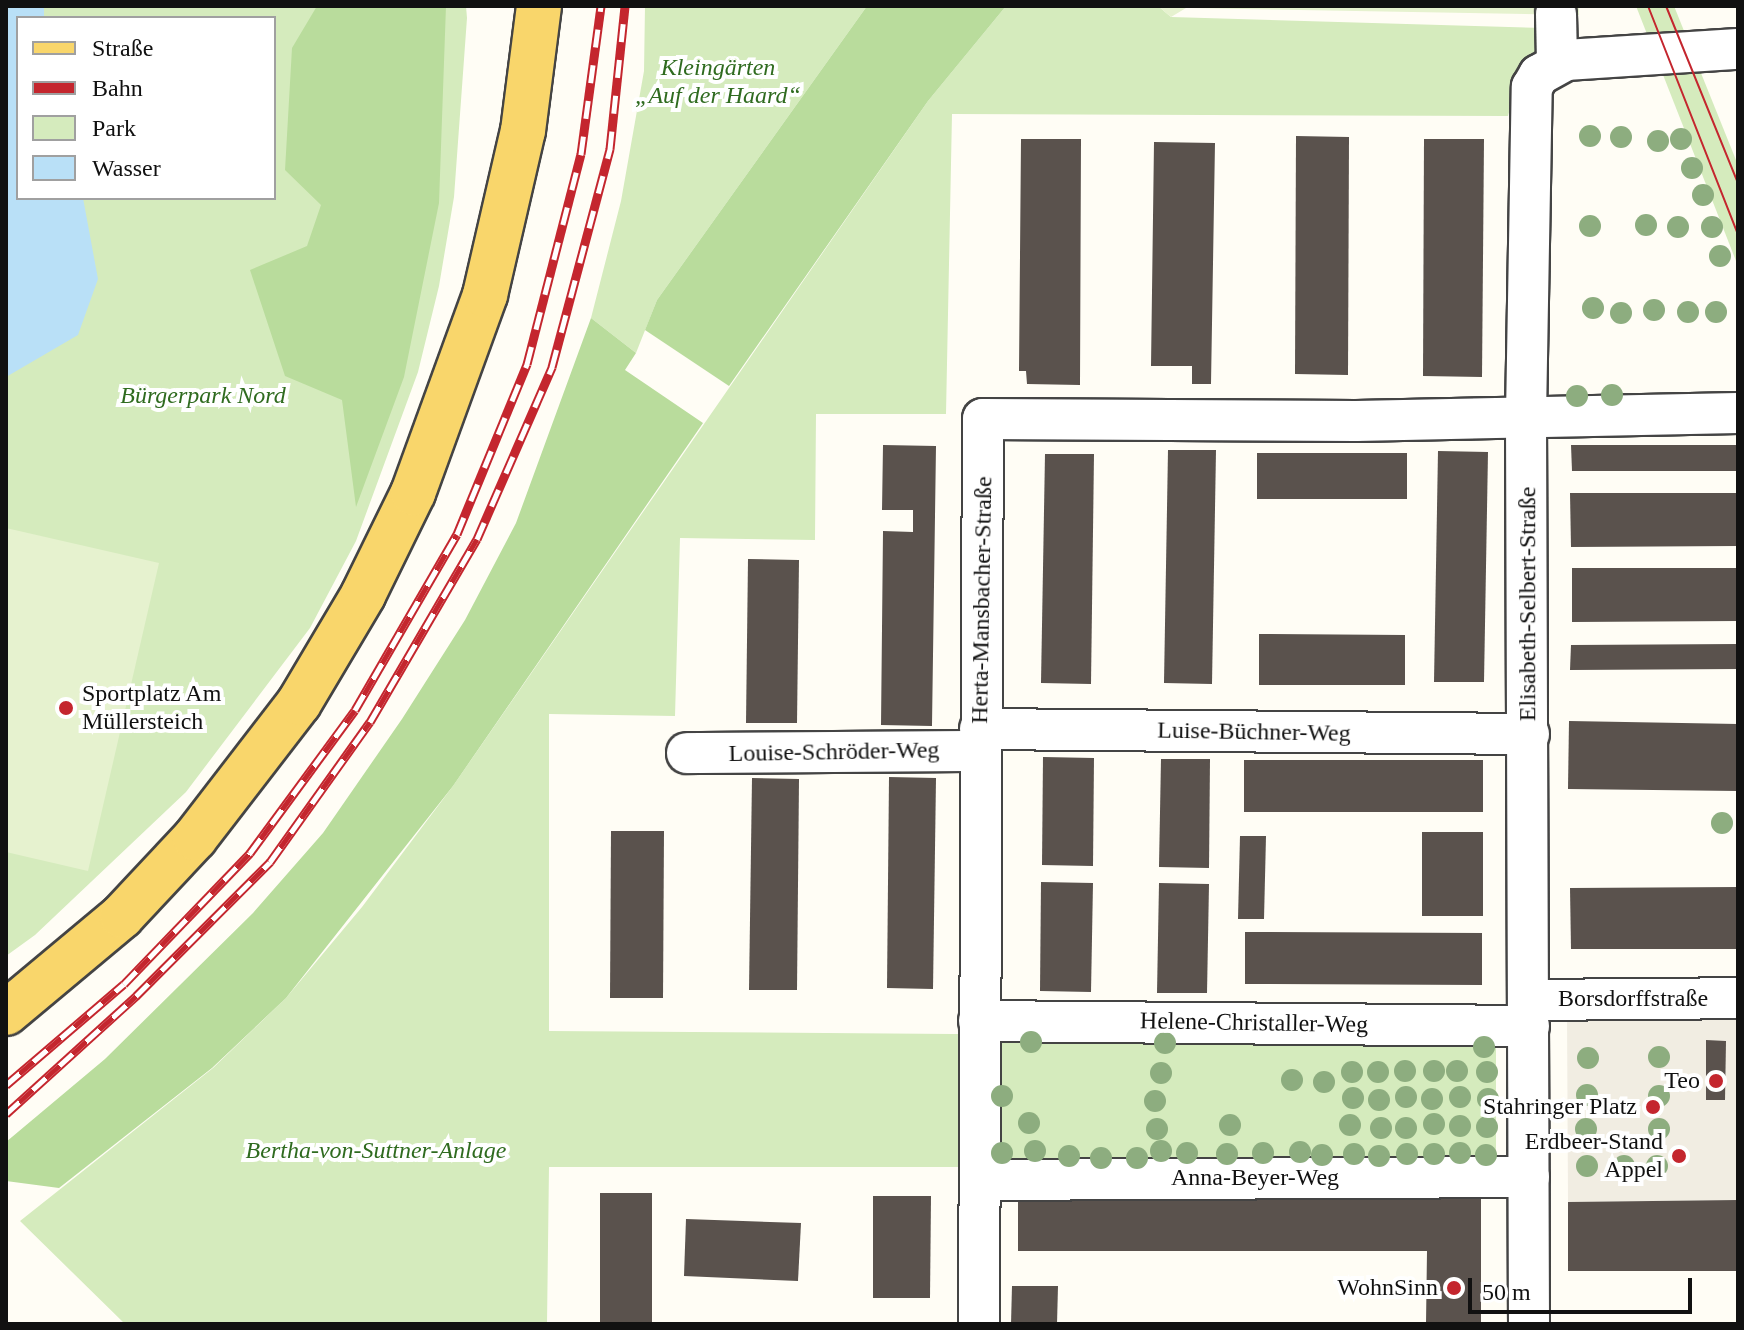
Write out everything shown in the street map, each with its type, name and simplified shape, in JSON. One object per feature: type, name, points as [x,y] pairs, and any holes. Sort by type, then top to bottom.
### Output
[{"type":"main road","points":[[6,1013],[122,916],[195,838],[299,703],[363,595],[413,493],[485,295],[523,131],[539,6]]},
{"type":"street","points":[[1556,14],[1557,62],[1732,38]]},
{"type":"street","name":"Elisabeth-Selbert-Straße","points":[[1529,1324],[1526,416],[1531,97],[1539,75],[1557,62]]},
{"type":"street","points":[[1526,416],[1738,413]]},
{"type":"street","name":"Herta-Mansbacher-Straße","points":[[979,1324],[983,419],[1526,416]]},
{"type":"street","name":"Luise-Büchner-Weg","points":[[980,740],[1529,734]]},
{"type":"street","name":"Louise-Schröder-Weg","points":[[687,753],[980,740]]},
{"type":"street","name":"Borsdorffstraße","points":[[1529,1013],[1738,998]]},
{"type":"street","name":"Helene-Christaller-Weg","points":[[979,1021],[1529,1013]]},
{"type":"street","name":"Anna-Beyer-Weg","points":[[980,1180],[1529,1177]]},
{"type":"green space","name":"Bürgerpark Nord","points":[[6,6],[466,6],[454,197],[439,286],[418,372],[356,541],[310,628],[186,792],[35,935],[6,956]]},
{"type":"green space","points":[[317,6],[446,6],[439,203],[404,377],[356,507],[342,400],[285,376],[250,270],[307,246],[321,205],[285,170],[292,48]]},
{"type":"green space","name":"Kleingärten „Auf der Haard“","points":[[645,6],[867,6],[657,300],[636,353],[591,318],[621,201],[644,71]]},
{"type":"green space","points":[[867,6],[1006,6],[928,101],[729,386],[645,330],[657,300]]},
{"type":"green space","name":"Bertha-von-Suttner-Anlage","points":[[1006,6],[1158,6],[1171,17],[1544,28],[1543,50],[1520,71],[1508,116],[952,114],[946,414],[816,414],[815,540],[680,538],[675,716],[549,714],[549,1031],[1496,1038],[1496,1167],[549,1167],[547,1324],[125,1324],[20,1221],[213,1068],[286,998],[362,907],[453,786],[928,101]]},
{"type":"green space","points":[[1158,6],[1579,6],[1579,15],[1186,8],[1171,17]]},
{"type":"green space","points":[[1636,6],[1674,6],[1738,165],[1738,266]]},
{"type":"green space","points":[[591,318],[636,353],[625,370],[703,423],[453,786],[286,998],[212,1068],[59,1188],[6,1181],[6,1142],[105,1059],[253,913],[323,833],[402,719],[465,620],[516,523]]},
{"type":"green space","name":"Sportplatz Am Müllersteich","points":[[6,528],[159,563],[88,871],[6,852]]},
{"type":"shaded area","name":"Stahringer Platz","points":[[1738,1012],[1738,1200],[1568,1202],[1567,1013]]},
{"type":"water","points":[[6,6],[44,6],[44,16],[16,16],[16,200],[83,200],[98,279],[78,335],[6,377]]},
{"type":"building","points":[[1296,136],[1349,137],[1348,375],[1295,374]]},
{"type":"building","points":[[1021,139],[1081,139],[1080,385],[1027,384],[1026,371],[1019,371]]},
{"type":"building","points":[[1424,139],[1484,139],[1482,377],[1423,376]]},
{"type":"building","points":[[1154,142],[1215,143],[1211,384],[1192,384],[1192,366],[1151,366]]},
{"type":"building","points":[[883,445],[936,446],[932,726],[881,725],[883,531],[913,532],[913,510],[882,510]]},
{"type":"building","points":[[1571,445],[1738,445],[1738,471],[1572,471]]},
{"type":"building","points":[[1168,450],[1216,450],[1212,684],[1164,683]]},
{"type":"building","points":[[1438,451],[1488,452],[1484,682],[1434,682]]},
{"type":"building","points":[[1257,453],[1407,453],[1407,499],[1257,499]]},
{"type":"building","points":[[1045,454],[1094,454],[1091,684],[1041,683]]},
{"type":"building","points":[[1570,493],[1738,493],[1738,546],[1571,547]]},
{"type":"building","points":[[748,559],[799,560],[797,723],[746,723]]},
{"type":"building","points":[[1572,568],[1738,568],[1738,621],[1572,622]]},
{"type":"building","points":[[1259,634],[1405,635],[1405,685],[1259,685]]},
{"type":"building","points":[[1738,644],[1738,669],[1570,670],[1571,645]]},
{"type":"building","points":[[1569,721],[1738,724],[1738,791],[1568,789]]},
{"type":"building","points":[[1043,757],[1094,758],[1093,866],[1042,865]]},
{"type":"building","points":[[1161,759],[1210,759],[1209,868],[1159,867]]},
{"type":"building","points":[[1244,760],[1483,760],[1483,812],[1244,812]]},
{"type":"building","points":[[889,777],[936,778],[933,989],[887,988]]},
{"type":"building","points":[[752,778],[799,779],[797,990],[749,990]]},
{"type":"building","points":[[611,831],[664,831],[663,998],[610,998]]},
{"type":"building","points":[[1422,832],[1483,832],[1483,916],[1422,916]]},
{"type":"building","points":[[1240,836],[1266,836],[1264,919],[1238,919]]},
{"type":"building","points":[[1041,882],[1093,883],[1091,992],[1040,991]]},
{"type":"building","points":[[1159,883],[1209,884],[1207,993],[1157,993]]},
{"type":"building","points":[[1738,887],[1738,949],[1571,949],[1570,888]]},
{"type":"building","points":[[1245,932],[1482,933],[1482,985],[1245,984]]},
{"type":"building","name":"Teo","points":[[1706,1040],[1726,1041],[1725,1100],[1706,1100]]},
{"type":"building","points":[[600,1193],[652,1193],[652,1324],[600,1324]]},
{"type":"building","points":[[873,1196],[931,1196],[930,1298],[873,1298]]},
{"type":"building","name":"WohnSinn","points":[[1018,1198],[1481,1198],[1481,1324],[1426,1324],[1427,1251],[1018,1251]]},
{"type":"building","points":[[1738,1200],[1738,1271],[1568,1271],[1568,1202]]},
{"type":"building","points":[[686,1219],[801,1223],[798,1281],[684,1276]]},
{"type":"building","points":[[1012,1286],[1058,1286],[1057,1324],[1011,1324]]},
{"type":"tram line","points":[[1648,6],[1738,235]]},
{"type":"tram line","points":[[1666,6],[1738,183]]},
{"type":"railway","points":[[6,1085],[124,984],[250,853],[355,710],[457,534],[527,364],[581,154],[601,6]]},
{"type":"railway","points":[[6,1114],[136,996],[270,862],[370,722],[477,539],[552,367],[610,149],[625,6]]},
{"type":"place","name":"Sportplatz Am Müllersteich","points":[[66,708]]},
{"type":"place","name":"Teo","points":[[1716,1081]]},
{"type":"place","name":"Stahringer Platz","points":[[1653,1107]]},
{"type":"place","name":"Erdbeer-Stand Appel","points":[[1679,1156]]},
{"type":"place","name":"WohnSinn","points":[[1454,1288]]}]
